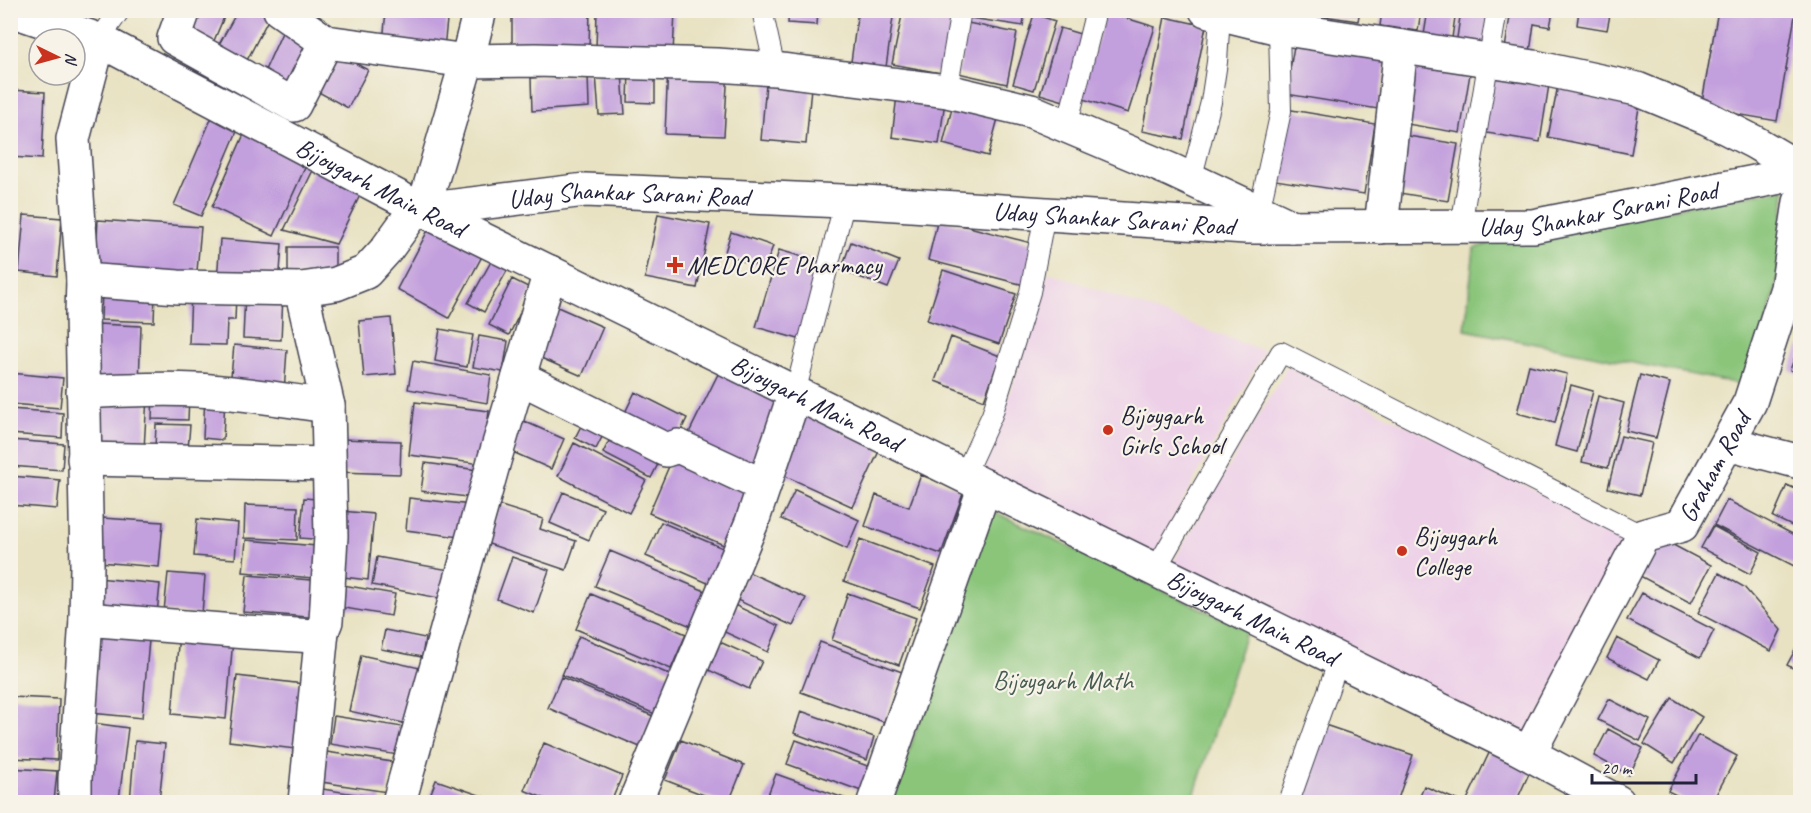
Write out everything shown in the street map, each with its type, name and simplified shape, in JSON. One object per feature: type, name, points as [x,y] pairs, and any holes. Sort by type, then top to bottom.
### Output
[{"type":"street","name":"Bijoygarh Main Road","points":[[11,10],[99,40],[420,209],[1529,753],[1588,795],[1618,802]]},
{"type":"street","points":[[184,10],[174,38],[294,105],[326,42]]},
{"type":"street","points":[[280,10],[326,42],[467,61],[683,64],[776,69],[947,91],[1031,111],[1191,180],[1292,227]]},
{"type":"street","points":[[83,280],[178,287],[301,289],[336,284],[366,272],[420,209],[467,61],[480,10]]},
{"type":"street","points":[[1213,12],[1281,19],[1401,47],[1534,67],[1637,89],[1707,118],[1754,142],[1800,171]]},
{"type":"street","points":[[75,802],[86,619],[83,280],[73,139],[99,40]]},
{"type":"street","points":[[1381,227],[1401,47]]},
{"type":"street","name":"Uday Shankar Sarani Road","points":[[420,209],[585,190],[845,201],[1246,227],[1533,226],[1800,171]]},
{"type":"street","name":"Graham Road","points":[[1529,753],[1643,536],[1682,525],[1750,402],[1787,288],[1800,202]]},
{"type":"street","points":[[399,802],[550,272]]},
{"type":"street","points":[[301,289],[328,406],[331,536],[326,621],[322,631],[305,802]]},
{"type":"street","points":[[519,376],[666,450],[678,446],[764,486]]},
{"type":"street","points":[[83,392],[146,389],[196,390],[247,394],[328,406]]},
{"type":"street","points":[[635,802],[752,522],[795,393]]},
{"type":"street","points":[[1728,443],[1800,462]]},
{"type":"street","points":[[84,459],[329,464]]},
{"type":"street","points":[[874,802],[975,481]]},
{"type":"street","points":[[86,619],[291,635],[314,636],[322,631]]},
{"type":"lane","points":[[99,40],[120,10]]},
{"type":"lane","points":[[762,10],[776,69]]},
{"type":"lane","points":[[947,91],[961,10]]},
{"type":"lane","points":[[1067,126],[1096,10]]},
{"type":"lane","points":[[1461,226],[1497,10]]},
{"type":"lane","points":[[1191,180],[1211,102],[1216,62],[1213,12]]},
{"type":"lane","points":[[1258,212],[1281,111],[1281,19]]},
{"type":"lane","points":[[795,393],[845,201]]},
{"type":"lane","points":[[975,481],[992,415],[1030,292],[1045,214]]},
{"type":"lane","points":[[1155,570],[1281,352],[1643,536]]},
{"type":"lane","points":[[1289,802],[1339,660]]},
{"type":"shaded area","name":"Bijoygarh Girls School","points":[[1049,272],[1264,351],[1153,556],[978,475],[1013,385]]},
{"type":"shaded area","name":"Bijoygarh College","points":[[1288,366],[1630,538],[1527,739],[1172,564]]},
{"type":"green space","points":[[1785,189],[1777,283],[1749,386],[1465,330],[1474,248],[1519,236]]},
{"type":"green space","name":"Bijoygarh Math","points":[[990,510],[1247,630],[1192,802],[892,802]]},
{"type":"building","points":[[151,10],[168,10],[166,17]]},
{"type":"building","points":[[196,10],[227,10],[213,43],[187,32]]},
{"type":"building","points":[[238,10],[264,10],[271,14],[244,66],[216,50]]},
{"type":"building","points":[[386,10],[448,10],[444,49],[383,43]]},
{"type":"building","points":[[512,10],[590,10],[589,47],[512,46]]},
{"type":"building","points":[[597,10],[675,10],[673,54],[596,51]]},
{"type":"building","points":[[789,10],[818,10],[817,25],[788,23]]},
{"type":"building","points":[[858,10],[894,10],[886,67],[851,62]]},
{"type":"building","points":[[903,10],[957,10],[946,74],[892,64]]},
{"type":"building","points":[[972,10],[1025,10],[1023,26],[971,18]]},
{"type":"building","points":[[1304,10],[1360,10],[1358,21],[1304,13]]},
{"type":"building","points":[[1382,10],[1421,10],[1418,31],[1380,26]]},
{"type":"building","points":[[1428,10],[1456,10],[1451,45],[1423,41]]},
{"type":"building","points":[[1461,10],[1493,10],[1487,50],[1456,45]]},
{"type":"building","points":[[1511,10],[1553,12],[1550,27],[1534,24],[1529,59],[1504,55]]},
{"type":"building","points":[[1579,10],[1611,10],[1607,30],[1577,25]]},
{"type":"building","points":[[1718,10],[1796,10],[1777,121],[1701,108]]},
{"type":"building","points":[[1106,12],[1155,27],[1128,113],[1080,98]]},
{"type":"building","points":[[1034,14],[1055,21],[1034,90],[1013,84]]},
{"type":"building","points":[[1165,17],[1206,26],[1183,139],[1142,131]]},
{"type":"building","points":[[968,23],[1017,33],[1007,84],[958,73]]},
{"type":"building","points":[[285,26],[310,37],[285,90],[261,79]]},
{"type":"building","points":[[1060,28],[1087,36],[1067,102],[1040,94]]},
{"type":"building","points":[[1295,40],[1387,55],[1378,109],[1286,94]]},
{"type":"building","points":[[330,50],[368,70],[348,108],[311,88]]},
{"type":"building","points":[[1412,53],[1472,62],[1460,133],[1401,123]]},
{"type":"building","points":[[668,66],[728,69],[724,136],[665,134]]},
{"type":"building","points":[[1492,68],[1550,78],[1540,142],[1481,132]]},
{"type":"building","points":[[629,69],[655,69],[655,103],[628,102]]},
{"type":"building","points":[[767,72],[812,76],[806,144],[761,140]]},
{"type":"building","points":[[622,73],[625,114],[599,115],[596,74]]},
{"type":"building","points":[[588,74],[589,107],[532,111],[531,78]]},
{"type":"building","points":[[1559,80],[1641,96],[1631,154],[1548,137]]},
{"type":"building","points":[[898,87],[946,94],[939,144],[892,137]]},
{"type":"building","points":[[10,90],[45,92],[42,159],[10,157]]},
{"type":"building","points":[[955,96],[1001,107],[988,156],[943,144]]},
{"type":"building","points":[[1286,109],[1375,124],[1364,194],[1275,180]]},
{"type":"building","points":[[212,117],[238,129],[201,216],[174,205]]},
{"type":"building","points":[[245,132],[308,161],[274,236],[212,207]]},
{"type":"building","points":[[1402,135],[1458,144],[1448,201],[1393,192]]},
{"type":"building","points":[[317,162],[365,185],[336,244],[284,230]]},
{"type":"building","points":[[658,214],[710,224],[697,288],[645,278]]},
{"type":"building","points":[[24,215],[62,218],[57,276],[19,272]]},
{"type":"building","points":[[434,219],[487,247],[449,318],[397,289]]},
{"type":"building","points":[[938,219],[1035,244],[1024,285],[928,260]]},
{"type":"building","points":[[98,220],[201,227],[196,282],[95,275]]},
{"type":"building","points":[[731,232],[773,246],[765,268],[724,255]]},
{"type":"building","points":[[220,239],[282,244],[279,286],[217,281]]},
{"type":"building","points":[[851,242],[899,261],[888,288],[841,270]]},
{"type":"building","points":[[288,247],[335,247],[335,274],[288,275]]},
{"type":"building","points":[[779,250],[824,263],[802,340],[756,327]]},
{"type":"building","points":[[497,251],[513,260],[484,312],[468,303]]},
{"type":"building","points":[[943,270],[1016,294],[999,344],[927,320]]},
{"type":"building","points":[[512,279],[532,289],[509,335],[489,325]]},
{"type":"building","points":[[102,290],[155,293],[154,322],[101,320]]},
{"type":"building","points":[[191,293],[236,295],[235,320],[227,320],[226,345],[189,344]]},
{"type":"building","points":[[245,293],[283,295],[281,340],[243,338]]},
{"type":"building","points":[[553,305],[603,327],[582,376],[532,354]]},
{"type":"building","points":[[391,318],[396,374],[364,377],[359,321]]},
{"type":"building","points":[[97,324],[141,326],[139,384],[95,382]]},
{"type":"building","points":[[440,329],[473,335],[467,367],[435,361]]},
{"type":"building","points":[[479,336],[508,341],[503,372],[473,367]]},
{"type":"building","points":[[951,337],[1000,356],[984,400],[935,381]]},
{"type":"building","points":[[1800,343],[1800,374],[1790,370]]},
{"type":"building","points":[[234,345],[287,350],[284,392],[230,387]]},
{"type":"building","points":[[413,361],[491,375],[487,403],[408,389]]},
{"type":"building","points":[[1529,365],[1567,374],[1555,423],[1517,413]]},
{"type":"building","points":[[720,370],[787,403],[751,476],[684,443]]},
{"type":"building","points":[[10,373],[63,378],[60,408],[10,404]]},
{"type":"building","points":[[1640,375],[1670,383],[1656,438],[1626,431]]},
{"type":"building","points":[[1571,385],[1593,391],[1577,452],[1555,446]]},
{"type":"building","points":[[635,392],[687,418],[673,447],[621,421]]},
{"type":"building","points":[[96,394],[147,397],[144,449],[95,447]]},
{"type":"building","points":[[153,394],[189,396],[188,420],[152,419]]},
{"type":"building","points":[[205,396],[225,397],[223,440],[203,438]]},
{"type":"building","points":[[1598,396],[1624,403],[1608,468],[1582,462]]},
{"type":"building","points":[[415,402],[489,411],[482,464],[409,455]]},
{"type":"building","points":[[10,409],[63,413],[62,438],[10,434]]},
{"type":"building","points":[[799,412],[880,449],[853,507],[772,470]]},
{"type":"building","points":[[587,414],[608,425],[596,449],[575,438]]},
{"type":"building","points":[[519,419],[564,439],[551,469],[506,449]]},
{"type":"building","points":[[156,424],[190,425],[188,449],[155,448]]},
{"type":"building","points":[[615,429],[663,454],[651,478],[603,453]]},
{"type":"building","points":[[1621,436],[1652,443],[1640,495],[1608,488]]},
{"type":"building","points":[[341,439],[401,441],[400,474],[339,472]]},
{"type":"building","points":[[10,440],[64,444],[62,470],[10,466]]},
{"type":"building","points":[[574,443],[646,480],[629,513],[558,476]]},
{"type":"building","points":[[676,450],[752,483],[726,546],[649,513]]},
{"type":"building","points":[[425,463],[478,470],[474,498],[421,491]]},
{"type":"building","points":[[921,475],[964,491],[941,554],[865,526],[876,495],[909,507]]},
{"type":"building","points":[[10,476],[60,480],[57,509],[10,505]]},
{"type":"building","points":[[1787,485],[1800,491],[1800,517],[1796,528],[1773,517]]},
{"type":"building","points":[[795,490],[859,520],[847,549],[781,519]]},
{"type":"building","points":[[563,492],[603,509],[589,540],[550,523]]},
{"type":"building","points":[[304,498],[329,500],[326,540],[300,538]]},
{"type":"building","points":[[409,498],[471,505],[467,538],[406,530]]},
{"type":"building","points":[[1727,500],[1800,538],[1800,569],[1714,525]]},
{"type":"building","points":[[245,505],[298,507],[297,540],[244,538]]},
{"type":"building","points":[[498,505],[543,519],[540,529],[576,541],[566,570],[486,543]]},
{"type":"building","points":[[341,511],[374,514],[368,580],[335,576]]},
{"type":"building","points":[[102,518],[163,522],[159,567],[99,562]]},
{"type":"building","points":[[197,519],[238,523],[235,559],[194,556]]},
{"type":"building","points":[[661,522],[725,549],[710,584],[646,556]]},
{"type":"building","points":[[1713,526],[1761,552],[1750,574],[1701,548]]},
{"type":"building","points":[[1660,538],[1711,565],[1691,603],[1640,576]]},
{"type":"building","points":[[860,539],[935,567],[920,608],[844,581]]},
{"type":"building","points":[[246,540],[328,547],[325,579],[243,572]]},
{"type":"building","points":[[610,551],[705,591],[691,626],[595,586]]},
{"type":"building","points":[[377,557],[455,571],[449,600],[372,585]]},
{"type":"building","points":[[512,557],[549,570],[534,613],[497,599]]},
{"type":"building","points":[[748,572],[806,598],[793,626],[735,599]]},
{"type":"building","points":[[168,573],[205,576],[202,614],[164,611]]},
{"type":"building","points":[[1719,573],[1744,587],[1781,630],[1771,651],[1698,613]]},
{"type":"building","points":[[247,575],[324,581],[321,618],[243,612]]},
{"type":"building","points":[[97,578],[160,584],[157,614],[95,609]]},
{"type":"building","points":[[337,584],[395,594],[391,616],[333,606]]},
{"type":"building","points":[[848,593],[916,618],[899,665],[832,640]]},
{"type":"building","points":[[1642,593],[1714,630],[1700,658],[1627,620]]},
{"type":"building","points":[[591,594],[686,634],[671,669],[576,629]]},
{"type":"building","points":[[728,602],[779,626],[768,652],[716,628]]},
{"type":"building","points":[[99,625],[150,629],[142,718],[91,713]]},
{"type":"building","points":[[385,630],[425,638],[422,657],[381,649]]},
{"type":"building","points":[[179,634],[233,639],[226,719],[172,714]]},
{"type":"building","points":[[579,636],[671,675],[655,714],[562,675]]},
{"type":"building","points":[[711,638],[762,661],[749,689],[698,665]]},
{"type":"building","points":[[1617,638],[1659,660],[1649,679],[1607,658]]},
{"type":"building","points":[[1800,641],[1800,672],[1787,665]]},
{"type":"building","points":[[820,642],[902,672],[884,722],[801,692]]},
{"type":"building","points":[[361,655],[420,668],[408,724],[349,711]]},
{"type":"building","points":[[237,676],[312,685],[304,750],[229,741]]},
{"type":"building","points":[[561,677],[653,716],[640,747],[548,708]]},
{"type":"building","points":[[10,697],[59,699],[57,760],[10,758]]},
{"type":"building","points":[[1672,698],[1702,717],[1674,763],[1644,744]]},
{"type":"building","points":[[1609,699],[1650,720],[1640,741],[1598,720]]},
{"type":"building","points":[[801,711],[874,737],[867,760],[794,733]]},
{"type":"building","points":[[334,716],[403,727],[398,755],[330,744]]},
{"type":"building","points":[[93,723],[128,728],[119,800],[85,795]]},
{"type":"building","points":[[1322,724],[1413,755],[1397,802],[1296,802]]},
{"type":"building","points":[[1608,729],[1643,748],[1629,775],[1594,756]]},
{"type":"building","points":[[1698,735],[1737,756],[1712,802],[1690,802],[1668,791]]},
{"type":"building","points":[[681,740],[744,765],[729,802],[722,802],[665,780]]},
{"type":"building","points":[[796,740],[873,768],[864,792],[787,764]]},
{"type":"building","points":[[135,741],[165,744],[159,802],[130,802]]},
{"type":"building","points":[[544,743],[622,776],[611,802],[553,802],[524,790]]},
{"type":"building","points":[[1491,749],[1531,769],[1516,802],[1466,802]]},
{"type":"building","points":[[320,751],[392,762],[387,792],[315,781]]},
{"type":"building","points":[[10,768],[57,771],[54,802],[10,802]]},
{"type":"building","points":[[776,774],[855,802],[765,802]]},
{"type":"building","points":[[436,780],[485,797],[484,802],[441,802],[429,798]]},
{"type":"building","points":[[1424,786],[1459,801],[1417,802]]},
{"type":"building","points":[[316,788],[381,798],[380,802],[313,802]]},
{"type":"place","name":"MEDCORE Pharmacy","points":[[675,265]]},
{"type":"place","name":"Bijoygarh Girls School","points":[[1108,430]]},
{"type":"place","name":"Bijoygarh College","points":[[1402,551]]}]
